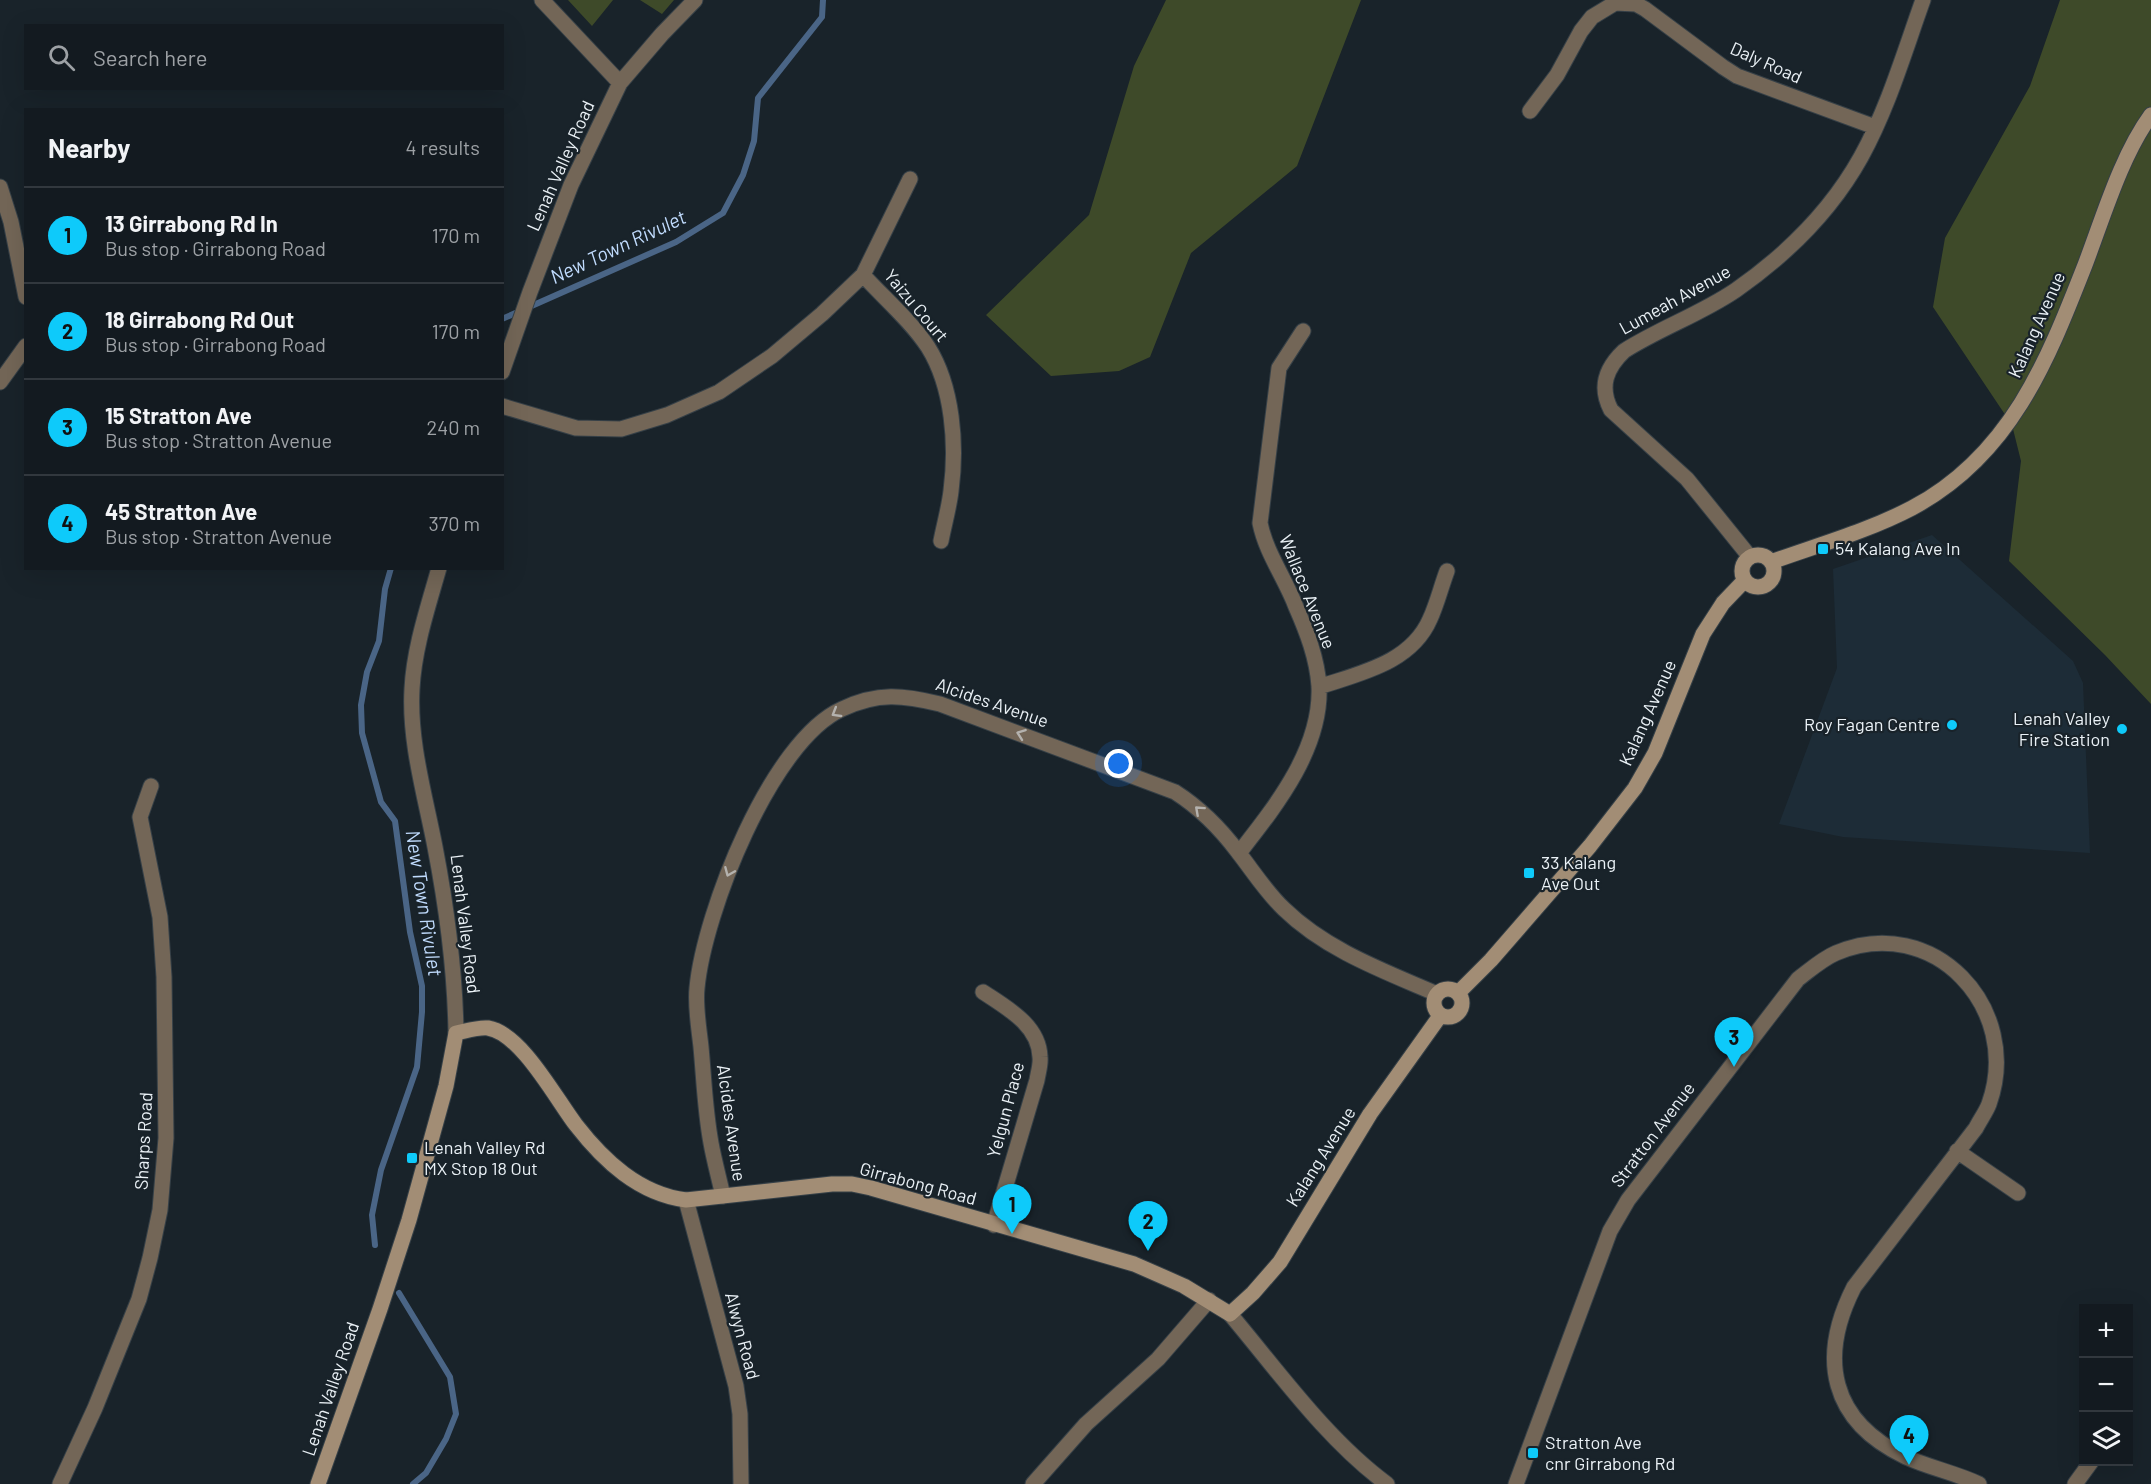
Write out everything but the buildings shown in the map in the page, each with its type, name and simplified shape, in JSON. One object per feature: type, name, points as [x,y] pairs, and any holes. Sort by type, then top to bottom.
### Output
[{"type":"street","points":[[542,0],[620,83]]},
{"type":"street","name":"Lenah Valley Road","points":[[504,366],[571,185],[620,83],[695,0]]},
{"type":"street","name":"Lumeah Avenue","points":[[1750,557],[1687,479],[1611,410],[1606,400],[1605,378],[1615,359],[1624,351],[1736,290],[1788,249],[1831,203],[1861,157],[1875,127],[1923,0]]},
{"type":"street","name":"Daly Road","points":[[1530,111],[1557,75],[1581,31],[1592,17],[1615,3],[1627,3],[1645,9],[1737,76],[1875,127]]},
{"type":"street","name":"Kalang Avenue","points":[[1771,562],[1913,507],[1956,480],[1989,448],[2014,415],[2045,361],[2126,160],[2151,115]]},
{"type":"street","points":[[504,407],[576,429],[621,429],[667,415],[719,392],[772,356],[822,314],[863,274],[910,179]]},
{"type":"street","points":[[0,187],[11,222],[24,287]]},
{"type":"street","name":"Yaizu Court","points":[[863,274],[927,346],[939,367],[945,386],[951,423],[953,467],[951,493],[941,541]]},
{"type":"street","name":"Wallace Avenue","points":[[1239,853],[1268,816],[1300,761],[1311,736],[1317,710],[1319,687],[1314,655],[1295,604],[1263,537],[1260,522],[1280,368],[1303,331]]},
{"type":"street","points":[[0,382],[24,349]]},
{"type":"street","points":[[1760,555],[1771,562],[1774,572],[1770,582],[1754,586],[1745,580],[1743,567],[1750,557],[1760,555]]},
{"type":"street","name":"Lenah Valley Road","points":[[318,1484],[409,1220],[446,1086],[456,1033],[455,989],[447,916],[416,750],[412,699],[416,659],[439,570]]},
{"type":"street","points":[[1319,687],[1379,666],[1411,647],[1430,620],[1447,571]]},
{"type":"street","name":"Kalang Avenue","points":[[1458,993],[1491,960],[1590,846],[1635,788],[1655,753],[1703,633],[1723,603],[1745,580]]},
{"type":"street","name":"Alcides Avenue","points":[[723,1196],[711,1142],[696,991],[701,959],[713,914],[726,877],[751,820],[773,780],[804,738],[841,709],[873,698],[902,696],[940,704],[1175,792],[1190,802],[1215,825],[1278,903],[1314,933],[1349,954],[1437,994]]},
{"type":"street","name":"Sharps Road","points":[[60,1484],[96,1408],[139,1299],[160,1210],[166,1138],[167,1080],[163,967],[160,917],[140,817],[151,786]]},
{"type":"street","name":"Stratton Avenue","points":[[1516,1484],[1610,1231],[1618,1215],[1784,994],[1798,979],[1834,954],[1853,947],[1875,944],[1895,945],[1936,957],[1955,969],[1971,985],[1991,1025],[1995,1042],[1995,1084],[1989,1106],[1976,1128],[1854,1287],[1843,1308],[1837,1329],[1834,1350],[1835,1374],[1840,1396],[1852,1416],[1867,1431],[1905,1457],[1979,1484]]},
{"type":"street","points":[[1445,989],[1458,993],[1462,1006],[1458,1014],[1450,1018],[1440,1016],[1433,1004],[1437,994],[1445,989]]},
{"type":"street","name":"Yelgun Place","points":[[983,992],[1017,1015],[1030,1029],[1038,1044],[1040,1058],[1037,1080],[994,1225]]},
{"type":"street","name":"Kalang Avenue","points":[[1230,1314],[1253,1293],[1280,1262],[1370,1114],[1440,1016]]},
{"type":"street","name":"Girrabong Road","points":[[456,1033],[489,1028],[513,1042],[524,1053],[575,1124],[607,1160],[623,1173],[668,1198],[686,1200],[832,1184],[852,1184],[1134,1264],[1158,1273],[1230,1314],[1367,1478],[1387,1484]]},
{"type":"street","points":[[1958,1151],[2018,1193]]},
{"type":"street","name":"Alwyn Road","points":[[686,1200],[736,1386],[740,1414],[741,1484]]},
{"type":"street","points":[[1033,1484],[1086,1424],[1158,1359],[1209,1300]]},
{"type":"street","points":[[2075,1484],[2088,1466]]},
{"type":"shaded area","points":[[1932,535],[2073,661],[2083,683],[2090,853],[1843,837],[1779,824],[1837,668],[1833,569]]},
{"type":"green space","points":[[568,0],[613,0],[592,26]]},
{"type":"green space","points":[[640,0],[674,0],[662,14]]},
{"type":"green space","points":[[1166,0],[1361,0],[1297,166],[1191,253],[1150,357],[1119,371],[1051,376],[986,315],[1089,215],[1134,66]]},
{"type":"green space","points":[[2060,0],[2151,0],[2151,704],[2105,655],[2009,561],[2021,461],[2012,425],[1933,307],[1945,238],[2030,86]]},
{"type":"waterway","name":"New Town Rivulet","points":[[504,318],[676,242],[723,213],[743,175],[754,141],[758,98],[822,17],[823,0]]},
{"type":"waterway","name":"New Town Rivulet","points":[[375,1245],[372,1215],[381,1170],[417,1067],[422,1012],[422,986],[410,932],[395,821],[381,802],[362,733],[361,705],[367,672],[379,641],[385,589],[390,570]]},
{"type":"waterway","name":"New Town Rivulet","points":[[399,1293],[450,1377],[456,1414],[446,1439],[426,1473],[413,1484]]},
{"type":"place","name":"54 Kalang Ave In","points":[[1823,549]]},
{"type":"place","name":"Roy Fagan Centre","points":[[1952,725]]},
{"type":"place","name":"Lenah Valley Fire Station","points":[[2122,729]]},
{"type":"place","name":"33 Kalang Ave Out","points":[[1529,873]]},
{"type":"place","name":"15 Stratton Ave","points":[[1734,1067]]},
{"type":"place","name":"Lenah Valley Rd MX Stop 18 Out","points":[[412,1158]]},
{"type":"place","name":"13 Girrabong Rd In","points":[[1012,1234]]},
{"type":"place","name":"18 Girrabong Rd Out","points":[[1148,1251]]},
{"type":"place","name":"Stratton Ave cnr Girrabong Rd","points":[[1533,1453]]},
{"type":"place","name":"45 Stratton Ave","points":[[1909,1465]]}]
